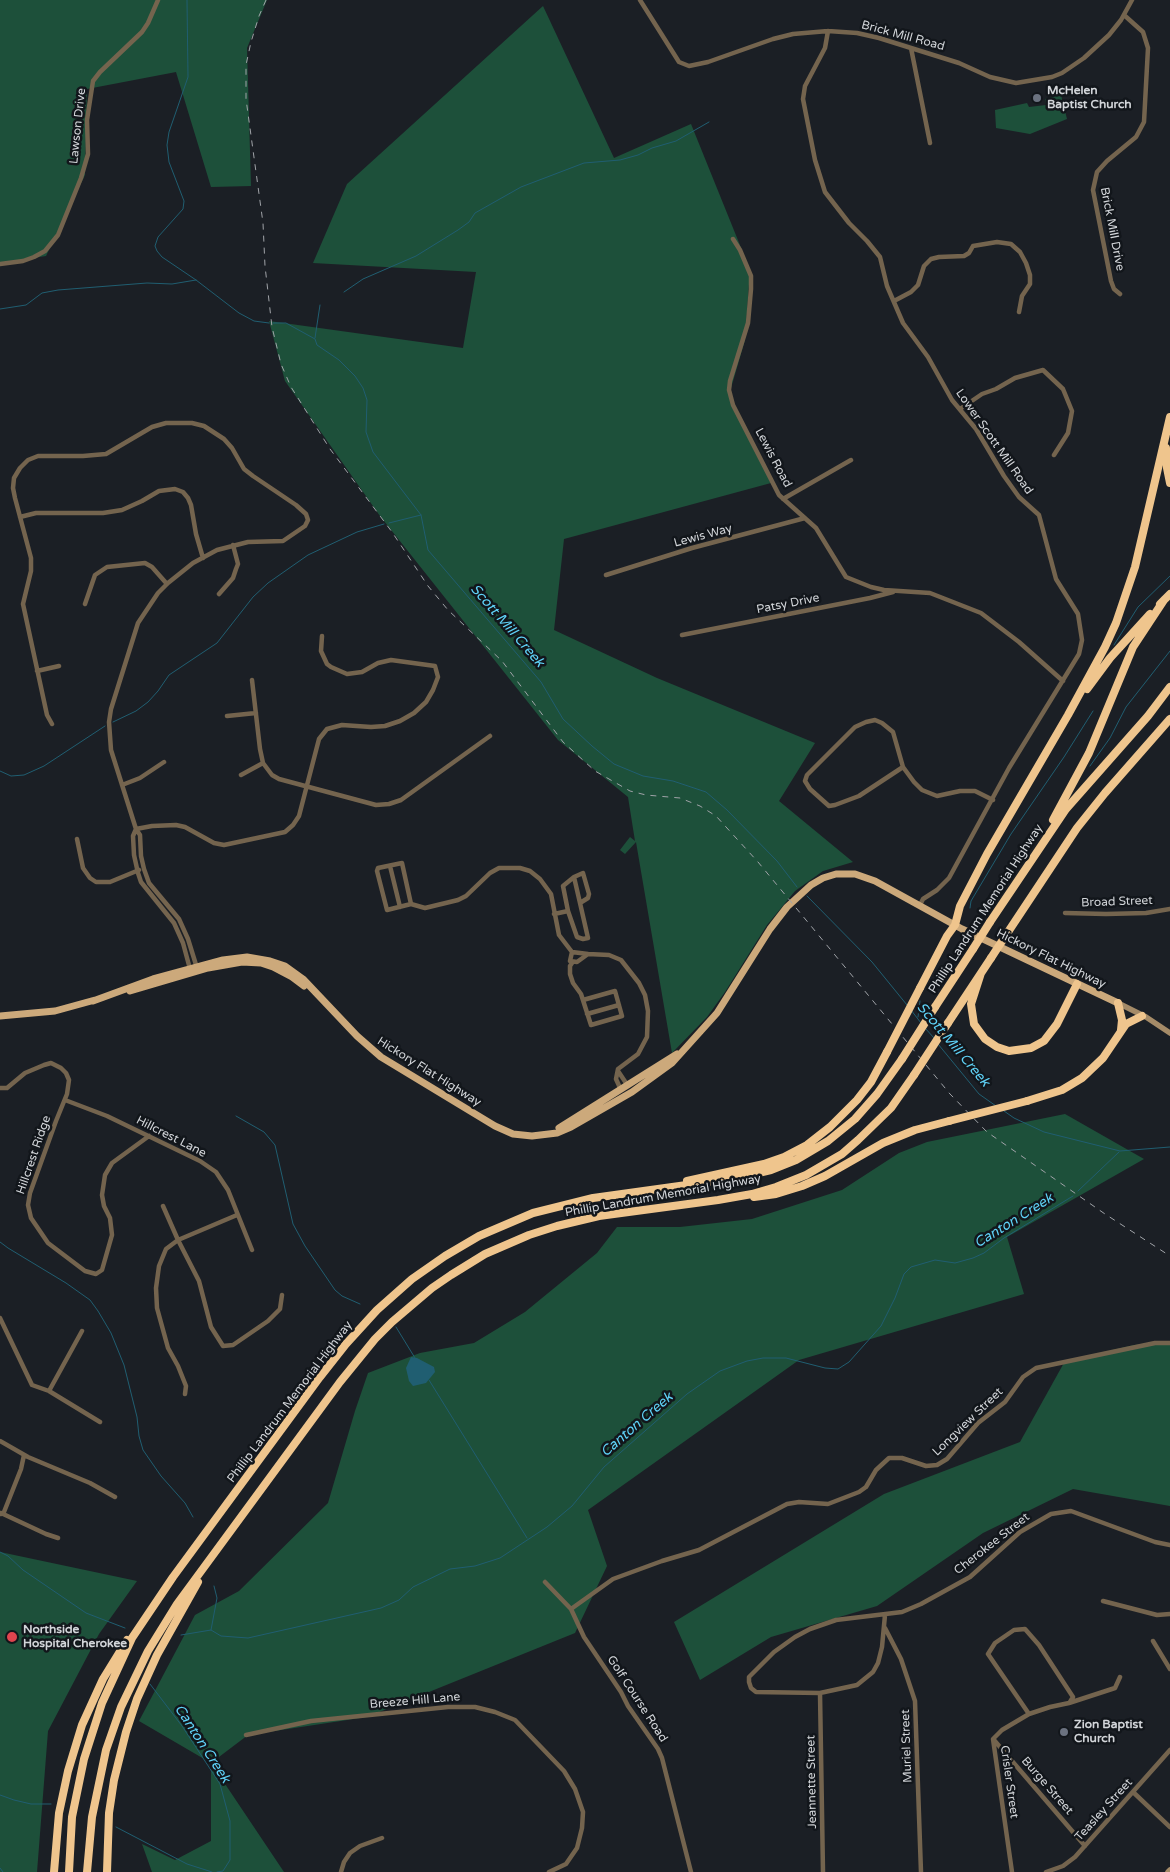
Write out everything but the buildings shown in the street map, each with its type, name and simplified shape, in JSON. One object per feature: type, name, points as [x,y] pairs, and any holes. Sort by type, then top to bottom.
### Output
[{"type":"highway","points":[[637,1191],[754,1167],[795,1152],[818,1137],[849,1110],[871,1082],[947,936],[955,925],[960,906],[1008,817],[1068,715],[1105,647],[1126,598],[1135,567],[1170,417]]},
{"type":"highway","points":[[1166,434],[1166,459],[1170,483]]},
{"type":"highway","points":[[1068,715],[1110,658],[1136,627],[1170,594]]},
{"type":"highway","points":[[1033,858],[1089,753],[1133,648],[1164,600]]},
{"type":"highway","name":"Phillip Landrum Memorial Highway","points":[[69,1872],[70,1832],[84,1759],[94,1727],[120,1662],[132,1638],[154,1604],[346,1344],[377,1310],[397,1291],[444,1256],[479,1236],[533,1213],[578,1201],[737,1178],[771,1170],[796,1160],[828,1141],[855,1119],[878,1094],[1066,808],[1148,716],[1170,687]]},
{"type":"highway","name":"Phillip Landrum Memorial Highway","points":[[88,1872],[89,1839],[98,1781],[106,1750],[121,1707],[156,1637],[177,1604],[357,1360],[392,1322],[432,1288],[485,1254],[529,1235],[599,1216],[718,1200],[776,1187],[822,1166],[847,1149],[891,1108],[1077,828],[1170,719]]},
{"type":"highway","points":[[981,973],[971,1004],[974,1024],[985,1039],[997,1047],[1010,1051],[1031,1048],[1044,1041],[1057,1024],[1077,984]]},
{"type":"highway","points":[[1118,1003],[1122,1020],[1121,1030]]},
{"type":"highway","points":[[718,1200],[765,1196],[802,1186],[825,1176],[884,1143],[914,1130],[1062,1090],[1082,1078],[1103,1058],[1126,1024],[1142,1016]]},
{"type":"highway","points":[[107,1872],[111,1796],[119,1756],[131,1716],[157,1655],[218,1548]]},
{"type":"highway","points":[[54,1872],[59,1813],[68,1771],[82,1725],[111,1664],[154,1604]]},
{"type":"main road","name":"Hickory Flat Highway","points":[[0,1016],[54,1011],[194,970],[234,963],[261,963],[286,973],[306,988],[315,992],[374,1051],[438,1092],[507,1132],[532,1136],[550,1134],[571,1127],[627,1091],[683,1050],[724,1003],[776,920],[796,898],[817,881],[839,874],[855,874],[882,884],[920,904],[940,918],[1118,1003]]},
{"type":"main road","points":[[940,918],[947,936]]},
{"type":"street","name":"Lawson Drive","points":[[0,264],[23,262],[34,257],[45,251],[58,235],[81,178],[88,154],[87,120],[93,82],[100,72],[142,32],[158,0]]},
{"type":"street","name":"Brick Mill Road","points":[[640,0],[679,62],[689,66],[708,62],[773,38],[828,31],[857,33],[879,38],[951,60],[1008,83],[1027,83],[1062,73],[1101,44],[1124,15],[1132,0]]},
{"type":"street","name":"Brick Mill Drive","points":[[1120,294],[1114,289],[1093,190],[1097,172],[1106,161],[1136,137],[1144,122],[1148,48],[1143,32],[1124,15]]},
{"type":"street","name":"Lower Scott Mill Road","points":[[828,31],[825,48],[805,86],[803,99],[815,160],[825,192],[849,223],[880,257],[884,278],[903,323],[918,341],[952,400],[976,429],[1004,476],[1019,497],[1039,515],[1056,579],[1078,614],[1082,640],[1079,654],[1009,768],[949,878],[937,890],[923,899],[920,904]]},
{"type":"street","points":[[911,48],[930,143]]},
{"type":"street","name":"Lewis Road","points":[[733,239],[751,276],[751,290],[748,323],[729,390],[733,405],[780,495],[816,528],[846,577],[871,587],[930,593],[981,613],[1039,659],[1063,681]]},
{"type":"street","points":[[894,301],[911,292],[918,285],[924,266],[931,259],[964,256],[969,253],[973,246],[996,242],[1011,244],[1020,252],[1030,275],[1030,284],[1022,296],[1019,312]]},
{"type":"street","points":[[960,409],[982,394],[996,389],[1015,378],[1043,370],[1062,389],[1072,411],[1068,433],[1054,454]]},
{"type":"street","points":[[52,724],[37,671],[23,604],[31,558],[13,488],[14,478],[28,460],[38,456],[106,454],[152,427],[166,423],[192,423],[204,426],[224,439],[232,448],[244,469],[296,505],[306,514],[308,520],[305,526],[283,541],[248,542],[203,558],[179,573],[167,584],[158,593],[138,623],[111,709],[109,722],[111,750],[136,829],[140,835],[144,869],[149,883],[179,919],[188,939],[194,970]]},
{"type":"street","points":[[783,498],[852,460]]},
{"type":"street","points":[[20,517],[36,513],[103,513],[122,510],[159,491],[175,489],[183,492],[191,505],[197,541],[203,558]]},
{"type":"street","name":"Lewis Way","points":[[606,575],[692,548],[805,518]]},
{"type":"street","points":[[219,594],[233,578],[238,564],[233,546]]},
{"type":"street","points":[[85,604],[95,575],[107,567],[145,563],[152,567],[167,584]]},
{"type":"street","name":"Patsy Drive","points":[[682,635],[870,598],[896,591]]},
{"type":"street","points":[[136,829],[152,826],[185,827],[214,843],[224,845],[285,832],[299,816],[319,738],[327,729],[342,725],[386,726],[414,713],[426,702],[438,677],[435,666],[391,660],[378,663],[362,672],[347,674],[327,664],[321,651],[322,636]]},
{"type":"street","points":[[37,671],[59,666]]},
{"type":"street","points":[[252,680],[263,763],[272,775],[279,779],[376,805],[389,804],[401,800],[490,736]]},
{"type":"street","points":[[227,716],[256,714]]},
{"type":"street","points":[[903,767],[858,796],[828,806],[810,789],[805,781],[807,775],[855,727],[875,720],[882,723],[892,732],[903,767],[918,787],[932,795],[943,796],[968,791],[982,793],[993,800]]},
{"type":"street","points":[[122,785],[140,778],[164,762]]},
{"type":"street","points":[[241,775],[263,763]]},
{"type":"street","points":[[136,829],[133,836],[137,871],[145,888],[170,916],[194,970]]},
{"type":"street","points":[[77,839],[83,868],[90,878],[96,882],[110,882],[144,869]]},
{"type":"street","points":[[411,904],[402,863],[378,868],[377,871],[387,910],[411,904],[425,908],[458,900],[466,896],[490,873],[500,868],[520,868],[540,879],[550,894],[559,935],[572,952],[609,954],[621,960],[639,982],[645,995],[648,1011],[646,1042],[638,1054],[620,1066],[618,1071],[627,1091]]},
{"type":"street","points":[[390,866],[400,907]]},
{"type":"street","points":[[574,877],[588,938],[582,939],[577,937],[568,911],[563,886],[574,877],[583,873],[589,894],[588,898],[580,903]]},
{"type":"street","name":"Broad Street","points":[[1064,913],[1138,913],[1170,909]]},
{"type":"street","points":[[554,914],[568,911]]},
{"type":"street","points":[[572,952],[570,974],[573,983],[581,994],[591,1025],[622,1016],[615,991],[583,1000]]},
{"type":"street","points":[[572,963],[578,962],[588,954]]},
{"type":"street","name":"Hickory Flat Highway","points":[[1118,1003],[1170,1033]]},
{"type":"street","points":[[587,1014],[619,1005]]},
{"type":"street","name":"Hillcrest Ridge","points":[[0,1088],[7,1088],[31,1069],[51,1063],[61,1068],[68,1080],[69,1087],[65,1100],[30,1193],[28,1205],[31,1218],[48,1243],[64,1257],[85,1271],[96,1274],[102,1270],[112,1236],[110,1218],[104,1206],[102,1195],[104,1175],[112,1163],[149,1136]]},
{"type":"street","name":"Hillcrest Lane","points":[[65,1100],[108,1116],[200,1161],[216,1172],[228,1190],[252,1250]]},
{"type":"street","points":[[164,1206],[178,1240],[199,1281],[211,1327],[223,1346],[233,1345],[268,1321],[280,1309],[282,1295]]},
{"type":"street","points":[[185,1394],[186,1386],[168,1348],[157,1308],[158,1266],[166,1249],[178,1240],[237,1215]]},
{"type":"street","points":[[0,1318],[32,1385],[49,1391],[100,1422]]},
{"type":"street","points":[[49,1391],[82,1331]]},
{"type":"street","name":"Longview Street","points":[[571,1609],[613,1580],[662,1561],[699,1550],[787,1504],[799,1502],[828,1504],[859,1492],[866,1487],[876,1470],[889,1458],[902,1458],[926,1466],[937,1465],[947,1459],[978,1422],[1004,1402],[1022,1377],[1036,1368],[1155,1343],[1170,1342]]},
{"type":"street","points":[[0,1442],[24,1455],[90,1483],[115,1497]]},
{"type":"street","points":[[24,1455],[4,1512],[1,1513],[58,1538]]},
{"type":"street","name":"Cherokee Street","points":[[820,1693],[756,1692],[751,1688],[748,1679],[774,1652],[795,1636],[810,1629],[844,1618],[902,1612],[970,1577],[1020,1532],[1051,1514],[1071,1511],[1136,1536],[1170,1545]]},
{"type":"street","name":"Golf Course Road","points":[[545,1582],[571,1609],[584,1637],[658,1749],[662,1758],[691,1872]]},
{"type":"street","points":[[1103,1601],[1157,1615],[1170,1614]]},
{"type":"street","points":[[820,1693],[857,1685],[873,1672],[878,1663],[882,1647],[885,1614]]},
{"type":"street","name":"Muriel Street","points":[[884,1627],[901,1659],[915,1701],[921,1872]]},
{"type":"street","points":[[1029,1714],[988,1654],[995,1643],[1014,1630],[1025,1629],[1039,1645],[1073,1698],[1069,1703]]},
{"type":"street","points":[[1153,1641],[1170,1669]]},
{"type":"street","name":"Crisler Street","points":[[1012,1872],[993,1739],[1007,1726],[1029,1714],[1115,1688],[1120,1677]]},
{"type":"street","name":"Jeannette Street","points":[[820,1693],[823,1872]]},
{"type":"street","name":"Breeze Hill Lane","points":[[246,1734],[311,1721],[448,1707],[475,1707],[515,1720],[564,1771],[575,1789],[583,1812],[582,1828],[577,1848],[566,1864],[549,1872]]},
{"type":"street","name":"Burge Street","points":[[993,1739],[1085,1846]]},
{"type":"street","name":"Teasley Street","points":[[1046,1872],[1063,1866],[1075,1857],[1170,1750]]},
{"type":"street","points":[[1133,1792],[1170,1827]]},
{"type":"street","points":[[342,1872],[344,1862],[350,1852],[382,1838]]},
{"type":"green space","points":[[0,0],[267,0],[247,48],[251,186],[211,187],[176,72],[87,89],[85,175],[46,256],[0,263]]},
{"type":"green space","points":[[543,6],[614,158],[691,124],[750,270],[745,340],[729,395],[771,483],[564,539],[554,630],[657,678],[815,743],[779,801],[853,862],[823,871],[795,891],[767,925],[707,1017],[672,1053],[636,842],[625,854],[620,850],[630,837],[635,841],[628,797],[558,740],[380,516],[285,381],[269,321],[463,348],[476,272],[313,263],[347,184]]},
{"type":"green space","points":[[1061,95],[1067,119],[1030,134],[996,128],[995,110],[1027,103],[1029,107],[1046,105],[1045,99]]},
{"type":"green space","points":[[1065,1114],[1144,1159],[1007,1237],[1024,1294],[799,1360],[588,1510],[607,1566],[575,1633],[367,1717],[248,1735],[211,1763],[139,1721],[195,1615],[239,1591],[328,1503],[368,1373],[420,1353],[474,1343],[525,1312],[597,1253],[617,1227],[680,1227],[752,1219],[842,1190],[899,1153],[927,1142]]},
{"type":"green space","points":[[1170,1341],[1170,1506],[1073,1489],[983,1533],[877,1606],[771,1637],[700,1680],[674,1622],[884,1494],[1020,1442],[1065,1361],[1134,1345]]},
{"type":"green space","points":[[0,1552],[137,1581],[99,1634],[48,1731],[37,1872],[0,1872]]},
{"type":"green space","points":[[211,1763],[284,1872],[152,1872],[142,1844],[175,1860],[211,1841]]},
{"type":"water","points":[[411,1357],[434,1367],[435,1372],[426,1383],[413,1386],[409,1381],[406,1368]]},
{"type":"waterway","name":"Scott Mill Creek","points":[[187,0],[188,77],[169,132],[167,145],[169,162],[184,201],[183,209],[158,237],[155,246],[162,257],[239,313],[254,321],[269,323]]},
{"type":"waterway","points":[[344,292],[363,279],[416,256],[469,222],[475,213],[521,187],[584,163],[620,160],[638,155],[652,148],[676,141],[709,122]]},
{"type":"waterway","points":[[0,309],[26,305],[42,293],[58,290],[147,283],[172,284],[196,280]]},
{"type":"waterway","points":[[315,338],[320,305]]},
{"type":"waterway","name":"Scott Mill Creek","points":[[273,323],[286,323],[315,339],[317,345],[339,360],[355,376],[363,388],[367,400],[366,432],[373,452],[421,515],[428,550],[541,682],[563,719],[614,764],[643,776],[673,781],[706,792],[727,810],[777,861],[797,887]]},
{"type":"waterway","points":[[389,523],[421,515]]},
{"type":"waterway","points":[[113,722],[136,711],[148,702],[169,675],[217,643],[253,597],[268,583],[308,555],[357,532],[384,524]]},
{"type":"waterway","points":[[1114,645],[1138,607],[1170,576]]},
{"type":"waterway","points":[[1090,766],[1110,738],[1126,707],[1170,651]]},
{"type":"waterway","points":[[970,908],[971,901],[1011,834],[1093,711]]},
{"type":"waterway","points":[[0,771],[11,776],[24,775],[44,766],[105,726]]},
{"type":"waterway","name":"Scott Mill Creek","points":[[807,896],[872,962],[907,1005]]},
{"type":"waterway","points":[[918,1017],[920,1001]]},
{"type":"waterway","name":"Scott Mill Creek","points":[[911,1010],[921,1023]]},
{"type":"waterway","name":"Scott Mill Creek","points":[[925,1028],[934,1038]]},
{"type":"waterway","name":"Scott Mill Creek","points":[[938,1044],[979,1094],[996,1106]]},
{"type":"waterway","name":"Scott Mill Creek","points":[[1004,1111],[1014,1118],[1044,1132],[1120,1151],[1170,1147]]},
{"type":"waterway","points":[[236,1116],[264,1132],[275,1145],[293,1224],[305,1246],[335,1290],[342,1296],[360,1304]]},
{"type":"waterway","name":"Canton Creek","points":[[1078,1191],[1119,1152]]},
{"type":"waterway","name":"Canton Creek","points":[[181,1635],[211,1630],[221,1636],[248,1638],[381,1608],[399,1600],[413,1587],[450,1569],[475,1566],[500,1558],[547,1527],[572,1506],[604,1467],[687,1394],[720,1371],[747,1361],[763,1358],[786,1358],[825,1368],[838,1369],[849,1362],[881,1326],[904,1274],[911,1267],[935,1260],[955,1263],[973,1258],[984,1253],[1004,1238],[1073,1196]]},
{"type":"waterway","points":[[0,1242],[66,1283],[90,1300],[98,1311],[111,1333],[124,1365],[143,1450],[161,1476],[185,1503],[193,1517]]},
{"type":"waterway","points":[[396,1327],[415,1358]]},
{"type":"waterway","points":[[429,1380],[527,1538]]},
{"type":"waterway","points":[[0,1552],[86,1613],[125,1628]]},
{"type":"waterway","points":[[211,1630],[217,1598],[214,1586]]},
{"type":"waterway","name":"Canton Creek","points":[[150,1684],[182,1726],[220,1784],[230,1821],[230,1860],[223,1871],[217,1872]]},
{"type":"waterway","name":"Canton Creek","points":[[0,1795],[31,1804],[51,1804]]},
{"type":"waterway","name":"Canton Creek","points":[[116,1827],[187,1864],[212,1872]]},
{"type":"waterway","name":"Canton Creek","points":[[0,1868],[3,1872]]},
{"type":"railway","points":[[266,0],[259,16],[246,65],[246,99],[263,223],[265,266],[272,327],[281,364],[291,387],[330,449],[392,532],[428,586],[448,610],[502,661],[563,742],[595,771],[630,791],[646,795],[680,798],[700,806],[716,816],[758,862],[950,1094],[987,1132],[1105,1214],[1170,1256]]},
{"type":"place","name":"McHelen Baptist Church","points":[[1037,98]]},
{"type":"place","name":"Northside Hospital Cherokee","points":[[12,1637]]},
{"type":"place","name":"Zion Baptist Church","points":[[1064,1732]]}]
